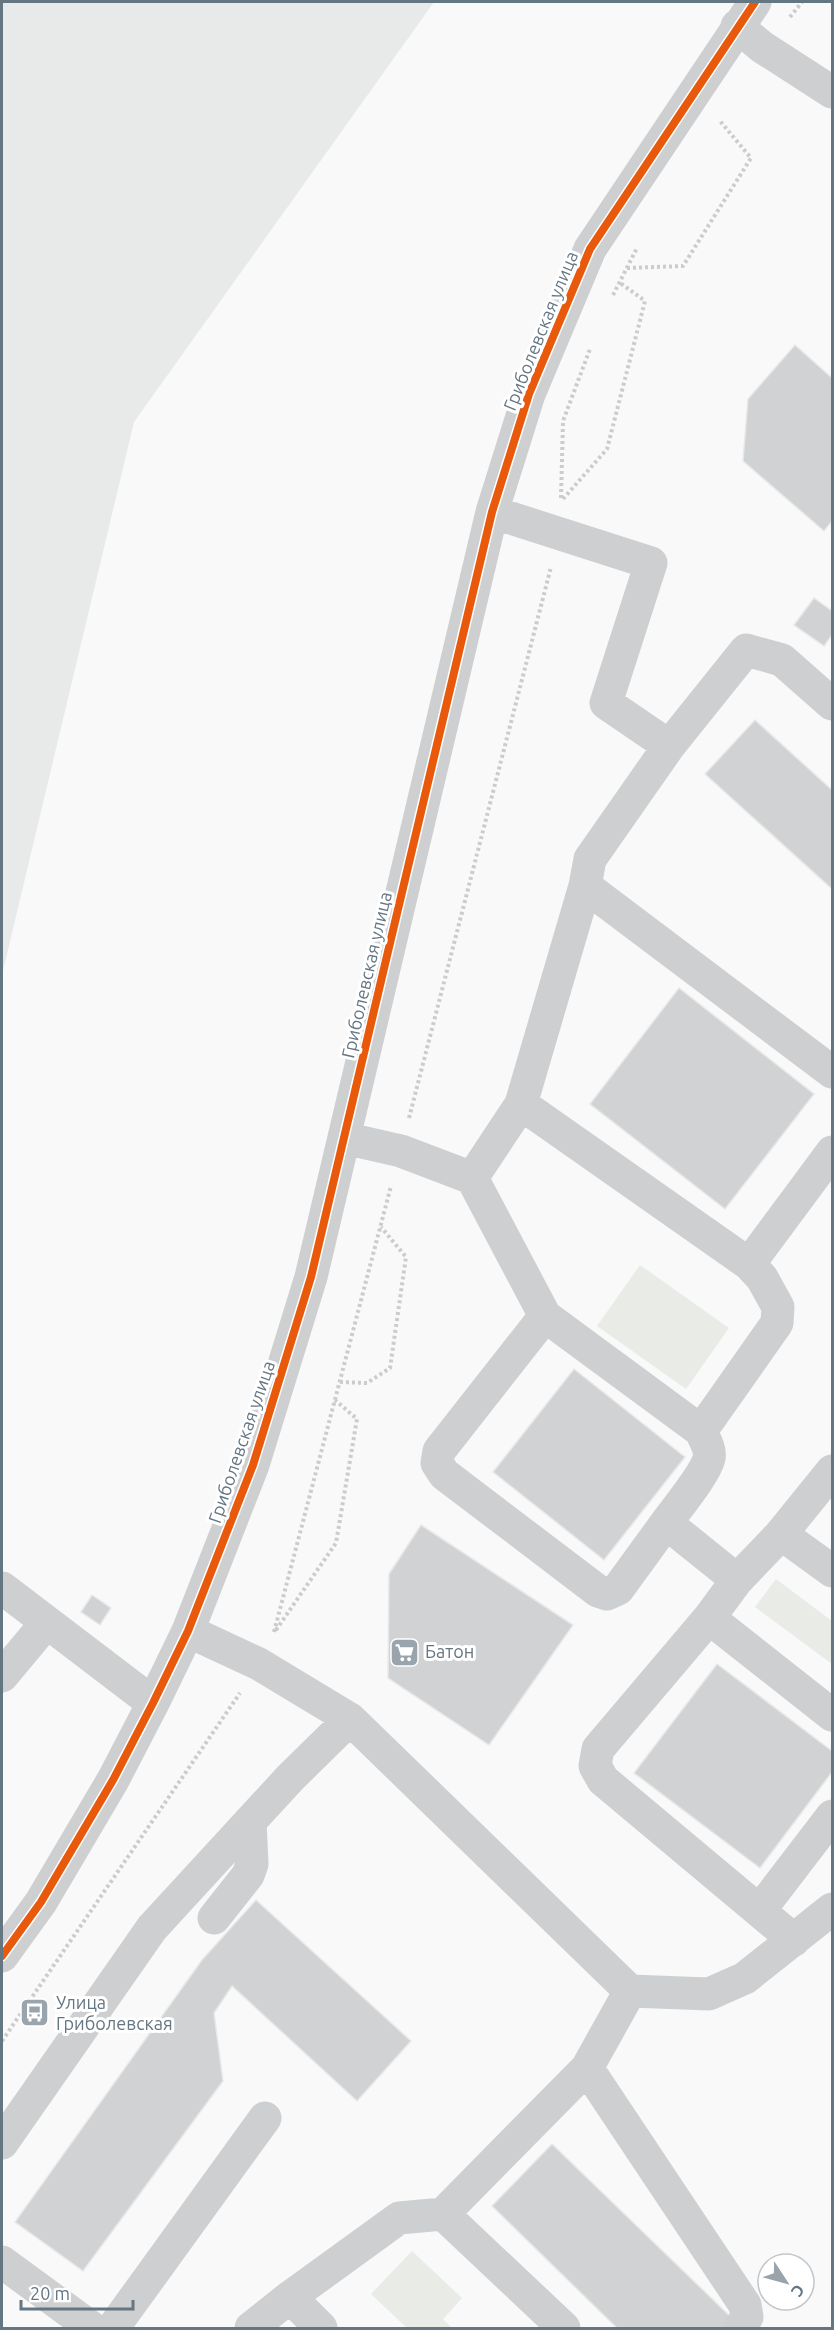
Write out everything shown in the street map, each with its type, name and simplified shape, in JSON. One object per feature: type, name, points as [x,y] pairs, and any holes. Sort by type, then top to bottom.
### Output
[{"type":"street","points":[[746,14],[762,47],[832,92]]},
{"type":"street","name":"Гриболевская улица","points":[[3,1949],[47,1892],[112,1780],[153,1703],[188,1631],[253,1466],[311,1277],[492,512],[529,394],[590,249],[746,14]]},
{"type":"street","points":[[492,512],[651,563],[606,703],[669,746]]},
{"type":"street","points":[[472,1178],[521,1104],[585,886],[590,859],[669,746],[746,650],[782,660],[832,704]]},
{"type":"street","points":[[585,886],[832,1072]]},
{"type":"street","points":[[521,1104],[749,1264],[762,1278],[778,1307],[777,1323],[701,1431]]},
{"type":"street","points":[[344,1138],[400,1151],[472,1178],[545,1316],[701,1431],[709,1457],[704,1469],[618,1589],[607,1594],[598,1591],[444,1474],[437,1463],[439,1451],[545,1316]]},
{"type":"street","points":[[749,1264],[832,1152]]},
{"type":"street","points":[[794,1940],[603,1780],[595,1766],[598,1749],[709,1618],[737,1580],[781,1534],[832,1471]]},
{"type":"street","points":[[666,1523],[737,1580]]},
{"type":"street","points":[[781,1534],[832,1571]]},
{"type":"street","points":[[2,1588],[153,1703]]},
{"type":"street","points":[[709,1618],[832,1715]]},
{"type":"street","points":[[2,1676],[47,1623]]},
{"type":"street","points":[[188,1631],[259,1665],[350,1719],[630,1991],[710,1994],[745,1978],[832,1910]]},
{"type":"street","points":[[2,2143],[152,1928],[250,1821],[350,1719]]},
{"type":"street","points":[[760,1910],[832,1816]]},
{"type":"street","points":[[214,1918],[248,1875],[252,1864],[250,1821]]},
{"type":"street","points":[[251,2328],[399,2218],[442,2214],[587,2068],[630,1991]]},
{"type":"street","points":[[587,2068],[745,2305],[747,2317],[740,2328]]},
{"type":"street","points":[[113,2328],[265,2118]]},
{"type":"street","points":[[442,2214],[564,2328]]},
{"type":"street","points":[[2,2262],[92,2328]]},
{"type":"street","points":[[290,2297],[321,2328]]},
{"type":"path","points":[[762,47],[802,2]]},
{"type":"path","points":[[627,268],[683,266],[751,158],[717,118]]},
{"type":"path","points":[[610,301],[641,241]]},
{"type":"path","points":[[592,343],[563,421],[561,502],[607,449],[645,301],[619,282]]},
{"type":"path","points":[[335,1400],[357,1419],[336,1543],[274,1633],[560,533]]},
{"type":"path","points":[[340,1382],[367,1383],[390,1368],[406,1257],[381,1227]]},
{"type":"path","points":[[2,2041],[259,1665]]},
{"type":"shaded area","points":[[2,2],[434,2],[134,422],[2,975]]},
{"type":"shaded area","points":[[640,1265],[729,1328],[686,1389],[597,1326]]},
{"type":"shaded area","points":[[776,1579],[832,1621],[832,1664],[755,1607]]},
{"type":"shaded area","points":[[412,2251],[462,2298],[443,2319],[452,2328],[407,2328],[371,2294]]},
{"type":"building","points":[[795,345],[832,378],[832,521],[824,531],[743,461],[748,399]]},
{"type":"building","points":[[814,598],[832,611],[832,635],[824,646],[794,625]]},
{"type":"building","points":[[755,720],[832,790],[832,889],[705,774]]},
{"type":"building","points":[[679,988],[814,1094],[725,1209],[590,1104]]},
{"type":"building","points":[[574,1369],[685,1457],[604,1560],[493,1472]]},
{"type":"building","points":[[421,1525],[573,1625],[489,1745],[388,1678],[389,1574]]},
{"type":"building","points":[[92,1595],[111,1608],[100,1625],[81,1612]]},
{"type":"building","points":[[717,1664],[832,1751],[832,1772],[760,1868],[634,1773]]},
{"type":"building","points":[[256,1900],[411,2041],[357,2101],[232,1986],[214,2013],[223,2081],[83,2271],[15,2222],[202,1960]]},
{"type":"building","points":[[552,2144],[735,2321],[727,2328],[617,2328],[492,2206]]},
{"type":"cycle path","points":[[2,1956],[41,1902],[113,1780],[153,1703],[188,1631],[253,1465],[311,1277],[492,512],[529,394],[590,249],[755,2]]},
{"type":"place","name":"Батон","points":[[404,1652]]},
{"type":"place","name":"Улица Гриболевская","points":[[35,2013]]}]
